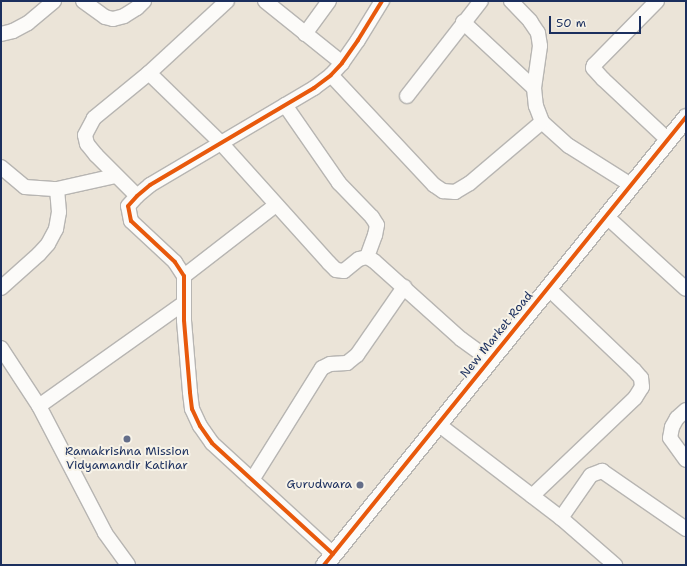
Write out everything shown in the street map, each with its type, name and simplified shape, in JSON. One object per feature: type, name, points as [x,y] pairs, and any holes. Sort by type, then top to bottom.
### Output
[{"type":"street","points":[[1,34],[13,31],[28,23],[54,1]]},
{"type":"street","points":[[83,1],[105,17],[114,19],[124,16],[137,8],[144,1]]},
{"type":"street","points":[[136,196],[115,176],[87,144],[85,135],[94,118],[149,73],[227,1]]},
{"type":"street","points":[[265,1],[342,63]]},
{"type":"street","points":[[305,34],[329,1]]},
{"type":"street","points":[[329,559],[252,480],[212,443],[200,426],[192,409],[184,320],[184,276],[175,262],[131,221],[128,206],[136,196],[150,185],[285,105],[331,75],[342,63],[382,1]]},
{"type":"street","points":[[408,96],[463,22],[481,1]]},
{"type":"street","points":[[511,1],[530,21],[538,33],[540,46],[534,88],[536,106],[542,122],[575,150],[631,185]]},
{"type":"street","points":[[657,1],[594,65],[593,68],[668,140]]},
{"type":"street","points":[[463,22],[534,88]]},
{"type":"street","points":[[149,73],[221,143],[336,270],[344,271],[359,259],[367,257],[374,261],[461,339],[490,360]]},
{"type":"street","points":[[331,75],[434,185],[443,191],[455,192],[470,183],[542,122]]},
{"type":"street","points":[[285,105],[339,183],[372,218],[376,225],[376,235],[367,257]]},
{"type":"street","name":"New Market Road","points":[[329,559],[686,118]]},
{"type":"street","points":[[1,167],[25,187],[57,189],[115,176]]},
{"type":"street","points":[[1,288],[48,244],[56,229],[58,218],[57,189]]},
{"type":"street","points":[[184,276],[276,205]]},
{"type":"street","points":[[606,216],[686,289]]},
{"type":"street","points":[[252,480],[322,368],[330,364],[347,363],[357,355],[404,288]]},
{"type":"street","points":[[532,496],[635,398],[642,387],[642,378],[548,288]]},
{"type":"street","points":[[40,406],[184,303]]},
{"type":"street","points":[[1,348],[40,406],[88,504],[104,533],[128,565]]},
{"type":"street","points":[[686,410],[677,418],[672,427],[670,438],[686,460]]},
{"type":"street","points":[[438,424],[561,518],[615,565]]},
{"type":"street","points":[[561,518],[592,475],[602,472],[673,522],[686,529]]},
{"type":"cycle path","points":[[333,554],[212,443],[200,426],[192,409],[190,392],[184,320],[184,276],[175,262],[131,221],[128,206],[150,185],[314,88],[331,75],[342,63],[358,40],[382,1]]},
{"type":"cycle path","points":[[324,565],[686,117]]},
{"type":"place","name":"Ramakrishna Mission Vidyamandir Katihar","points":[[127,439]]},
{"type":"place","name":"Gurudwara","points":[[360,485]]}]
